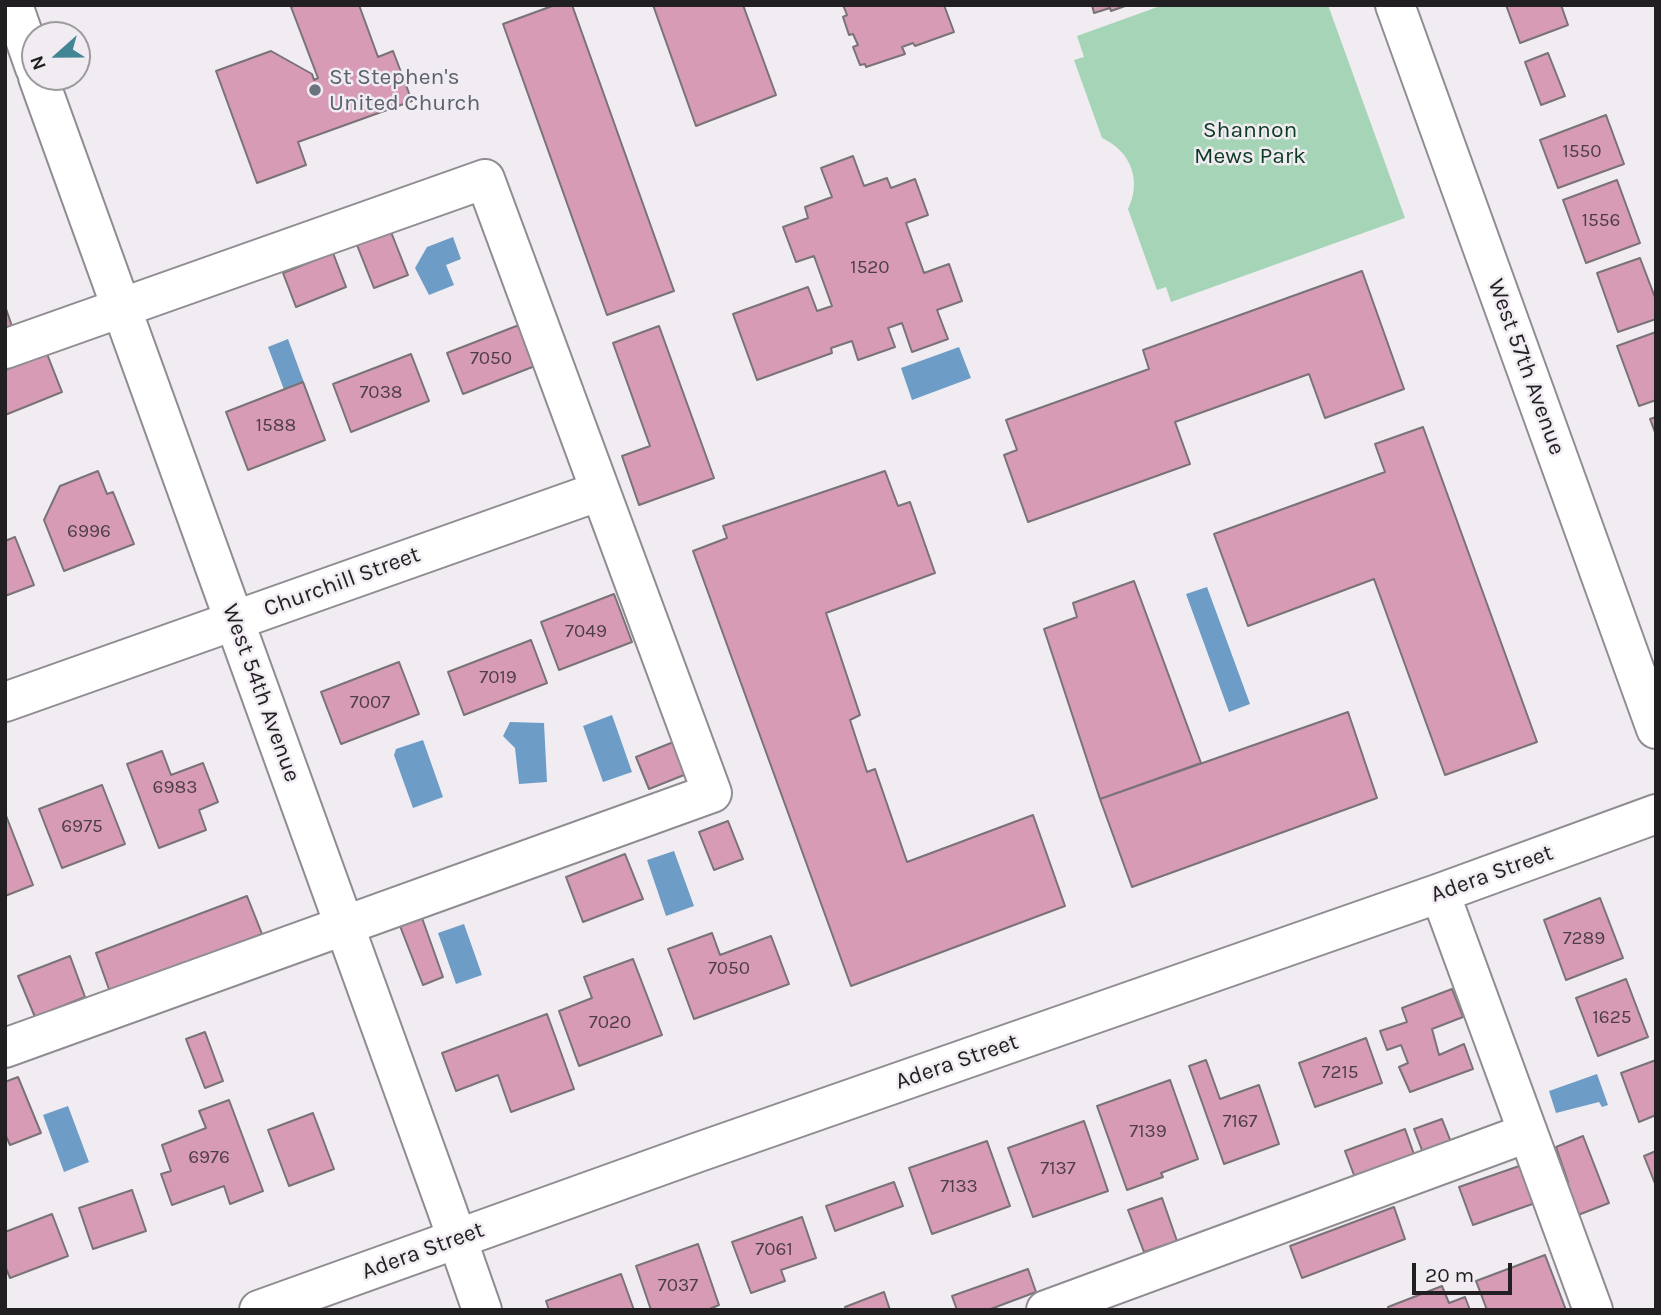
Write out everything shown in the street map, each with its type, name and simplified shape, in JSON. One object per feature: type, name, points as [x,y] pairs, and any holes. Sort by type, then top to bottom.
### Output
[{"type":"street","points":[[13,5],[21,28]]},
{"type":"street","name":"West 57th Avenue","points":[[1395,5],[1656,729]]},
{"type":"street","name":"West 54th Avenue","points":[[43,91],[482,1310]]},
{"type":"street","points":[[5,349],[485,179],[712,793],[5,1048]]},
{"type":"street","name":"Churchill Street","points":[[5,702],[600,491]]},
{"type":"street","name":"Adera Street","points":[[259,1310],[696,1153],[1440,893],[1656,814]]},
{"type":"street","points":[[1440,893],[1593,1310]]},
{"type":"street","points":[[1046,1310],[1527,1133]]},
{"type":"green space","name":"Shannon Mews Park","points":[[1163,5],[1328,5],[1405,218],[1171,302],[1166,287],[1157,290],[1128,209],[1134,188],[1131,168],[1120,151],[1102,138],[1074,60],[1084,57],[1077,36]]},
{"type":"water","points":[[453,237],[461,259],[446,265],[454,285],[429,295],[415,268],[427,247]]},
{"type":"water","points":[[288,339],[309,396],[289,403],[268,347]]},
{"type":"water","points":[[959,347],[971,378],[912,400],[901,368]]},
{"type":"water","points":[[1207,587],[1250,704],[1229,712],[1186,594]]},
{"type":"water","points":[[612,715],[632,772],[603,782],[583,726]]},
{"type":"water","points":[[510,722],[544,723],[547,782],[519,784],[515,748],[503,736]]},
{"type":"water","points":[[423,740],[443,797],[413,808],[394,755],[396,749]]},
{"type":"water","points":[[674,851],[694,906],[666,916],[647,860]]},
{"type":"water","points":[[464,924],[482,975],[456,984],[438,933]]},
{"type":"water","points":[[1597,1074],[1608,1105],[1602,1107],[1599,1102],[1556,1113],[1549,1091]]},
{"type":"water","points":[[68,1106],[89,1162],[64,1172],[43,1115]]},
{"type":"building","name":"St Stephen's United Church","points":[[359,5],[378,57],[393,51],[412,101],[298,142],[306,165],[257,183],[216,71],[271,51],[312,74],[314,80],[318,78],[291,7]]},
{"type":"building","points":[[555,5],[572,5],[674,291],[607,315],[503,24]]},
{"type":"building","points":[[653,5],[743,5],[776,95],[696,126]]},
{"type":"building","points":[[843,5],[944,5],[954,32],[915,46],[913,43],[902,47],[905,54],[866,67],[865,64],[860,65],[853,47],[858,45],[853,34],[849,35],[843,17],[847,15]]},
{"type":"building","points":[[1092,5],[1128,5],[1094,13]]},
{"type":"building","points":[[1506,5],[1561,5],[1568,25],[1520,43]]},
{"type":"building","points":[[1548,53],[1565,96],[1541,105],[1525,62]]},
{"type":"building","points":[[1606,115],[1624,164],[1558,188],[1540,140]]},
{"type":"building","points":[[853,156],[864,186],[887,178],[891,188],[915,179],[928,215],[906,223],[924,273],[949,264],[962,301],[937,310],[948,339],[912,352],[902,323],[888,328],[895,347],[858,360],[852,341],[831,348],[832,353],[757,380],[733,314],[808,287],[817,311],[832,306],[814,256],[796,262],[783,227],[808,218],[805,207],[832,197],[821,168]]},
{"type":"building","points":[[1617,180],[1640,243],[1586,263],[1563,200]]},
{"type":"building","points":[[389,227],[408,275],[374,288],[355,240]]},
{"type":"building","points":[[333,253],[346,287],[296,307],[283,273]]},
{"type":"building","points":[[1640,258],[1656,300],[1656,319],[1618,332],[1597,273]]},
{"type":"building","points":[[1362,271],[1404,389],[1325,418],[1309,374],[1175,422],[1190,464],[1028,522],[1004,455],[1017,450],[1006,420],[1149,369],[1143,350]]},
{"type":"building","points":[[5,306],[13,329],[5,332]]},
{"type":"building","points":[[519,325],[535,366],[463,394],[447,353]]},
{"type":"building","points":[[659,326],[714,478],[639,505],[622,456],[650,446],[613,343]]},
{"type":"building","points":[[1656,332],[1656,400],[1639,406],[1617,346]]},
{"type":"building","points":[[47,354],[62,392],[5,415],[5,370]]},
{"type":"building","points":[[411,354],[429,401],[351,432],[333,384]]},
{"type":"building","points":[[303,382],[325,440],[248,470],[226,412]]},
{"type":"building","points":[[1656,417],[1656,435],[1650,419]]},
{"type":"building","points":[[1423,427],[1537,742],[1445,775],[1374,579],[1248,626],[1214,534],[1385,472],[1375,444]]},
{"type":"building","points":[[98,471],[107,494],[113,492],[134,544],[64,571],[44,520],[60,486]]},
{"type":"building","points":[[885,471],[898,506],[910,502],[935,573],[826,613],[860,715],[850,720],[867,772],[875,769],[907,862],[1033,815],[1065,906],[851,986],[693,551],[727,538],[723,526]]},
{"type":"building","points":[[15,537],[34,585],[5,596],[5,541]]},
{"type":"building","points":[[1134,581],[1201,763],[1100,799],[1044,629],[1077,617],[1073,603]]},
{"type":"building","points":[[614,594],[632,642],[559,670],[541,622]]},
{"type":"building","points":[[531,640],[547,683],[464,715],[448,672]]},
{"type":"building","points":[[399,662],[419,714],[341,744],[321,692]]},
{"type":"building","points":[[1348,712],[1377,798],[1132,887],[1100,799]]},
{"type":"building","points":[[676,741],[689,773],[649,789],[636,757]]},
{"type":"building","points":[[162,751],[171,775],[203,763],[218,802],[199,810],[206,830],[159,848],[127,764]]},
{"type":"building","points":[[102,785],[125,844],[62,868],[39,809]]},
{"type":"building","points":[[5,813],[33,885],[5,896]]},
{"type":"building","points":[[728,821],[743,859],[714,870],[699,832]]},
{"type":"building","points":[[625,854],[643,899],[583,922],[566,877]]},
{"type":"building","points":[[247,896],[262,934],[110,992],[96,953]]},
{"type":"building","points":[[1600,898],[1623,958],[1566,980],[1544,920]]},
{"type":"building","points":[[422,918],[443,977],[423,985],[400,926]]},
{"type":"building","points":[[712,933],[720,955],[771,936],[789,984],[694,1019],[668,949]]},
{"type":"building","points":[[70,956],[85,997],[35,1017],[18,976]]},
{"type":"building","points":[[633,959],[662,1035],[579,1066],[559,1011],[592,998],[584,977]]},
{"type":"building","points":[[1626,979],[1648,1037],[1598,1056],[1576,998]]},
{"type":"building","points":[[1452,989],[1463,1017],[1432,1029],[1439,1055],[1464,1044],[1473,1069],[1410,1092],[1399,1067],[1408,1063],[1401,1045],[1387,1050],[1380,1031],[1407,1022],[1402,1008]]},
{"type":"building","points":[[547,1014],[574,1089],[511,1112],[498,1075],[456,1091],[442,1053]]},
{"type":"building","points":[[205,1032],[223,1081],[205,1088],[186,1039]]},
{"type":"building","points":[[1366,1038],[1382,1083],[1315,1107],[1299,1063]]},
{"type":"building","points":[[1206,1060],[1220,1099],[1259,1085],[1279,1144],[1224,1164],[1189,1066]]},
{"type":"building","points":[[1656,1060],[1656,1115],[1639,1122],[1621,1073]]},
{"type":"building","points":[[18,1077],[41,1133],[10,1145],[5,1134],[5,1082]]},
{"type":"building","points":[[1170,1080],[1198,1159],[1161,1173],[1163,1177],[1127,1190],[1097,1106]]},
{"type":"building","points":[[229,1100],[263,1191],[230,1204],[224,1186],[172,1205],[161,1174],[171,1171],[162,1145],[206,1128],[199,1111]]},
{"type":"building","points":[[313,1113],[334,1169],[289,1186],[268,1130]]},
{"type":"building","points":[[1442,1119],[1456,1155],[1428,1166],[1414,1129]]},
{"type":"building","points":[[1084,1121],[1108,1191],[1033,1217],[1008,1148]]},
{"type":"building","points":[[1405,1129],[1416,1160],[1357,1183],[1345,1151]]},
{"type":"building","points":[[1583,1136],[1609,1203],[1578,1215],[1556,1147]]},
{"type":"building","points":[[987,1141],[1010,1206],[932,1234],[909,1168]]},
{"type":"building","points":[[1656,1151],[1656,1186],[1644,1156]]},
{"type":"building","points":[[1525,1164],[1538,1202],[1473,1225],[1459,1187]]},
{"type":"building","points":[[894,1182],[903,1206],[835,1231],[826,1206]]},
{"type":"building","points":[[132,1190],[146,1231],[93,1249],[79,1208]]},
{"type":"building","points":[[1162,1198],[1177,1241],[1144,1252],[1128,1210]]},
{"type":"building","points":[[1394,1207],[1405,1239],[1302,1278],[1290,1246]]},
{"type":"building","points":[[52,1214],[68,1256],[10,1278],[5,1266],[5,1232]]},
{"type":"building","points":[[802,1217],[816,1258],[781,1270],[785,1281],[751,1293],[732,1242]]},
{"type":"building","points":[[698,1244],[719,1305],[707,1310],[651,1310],[636,1266]]},
{"type":"building","points":[[1545,1255],[1566,1310],[1487,1310],[1476,1281]]},
{"type":"building","points":[[1028,1269],[1036,1292],[988,1310],[957,1310],[952,1296]]},
{"type":"building","points":[[621,1274],[634,1310],[549,1310],[546,1301]]},
{"type":"building","points":[[1442,1286],[1449,1303],[1465,1297],[1470,1310],[1389,1310],[1388,1307]]},
{"type":"building","points":[[884,1292],[890,1310],[846,1310],[845,1307]]},
{"type":"place","name":"St Stephen's United Church","points":[[315,90]]}]
